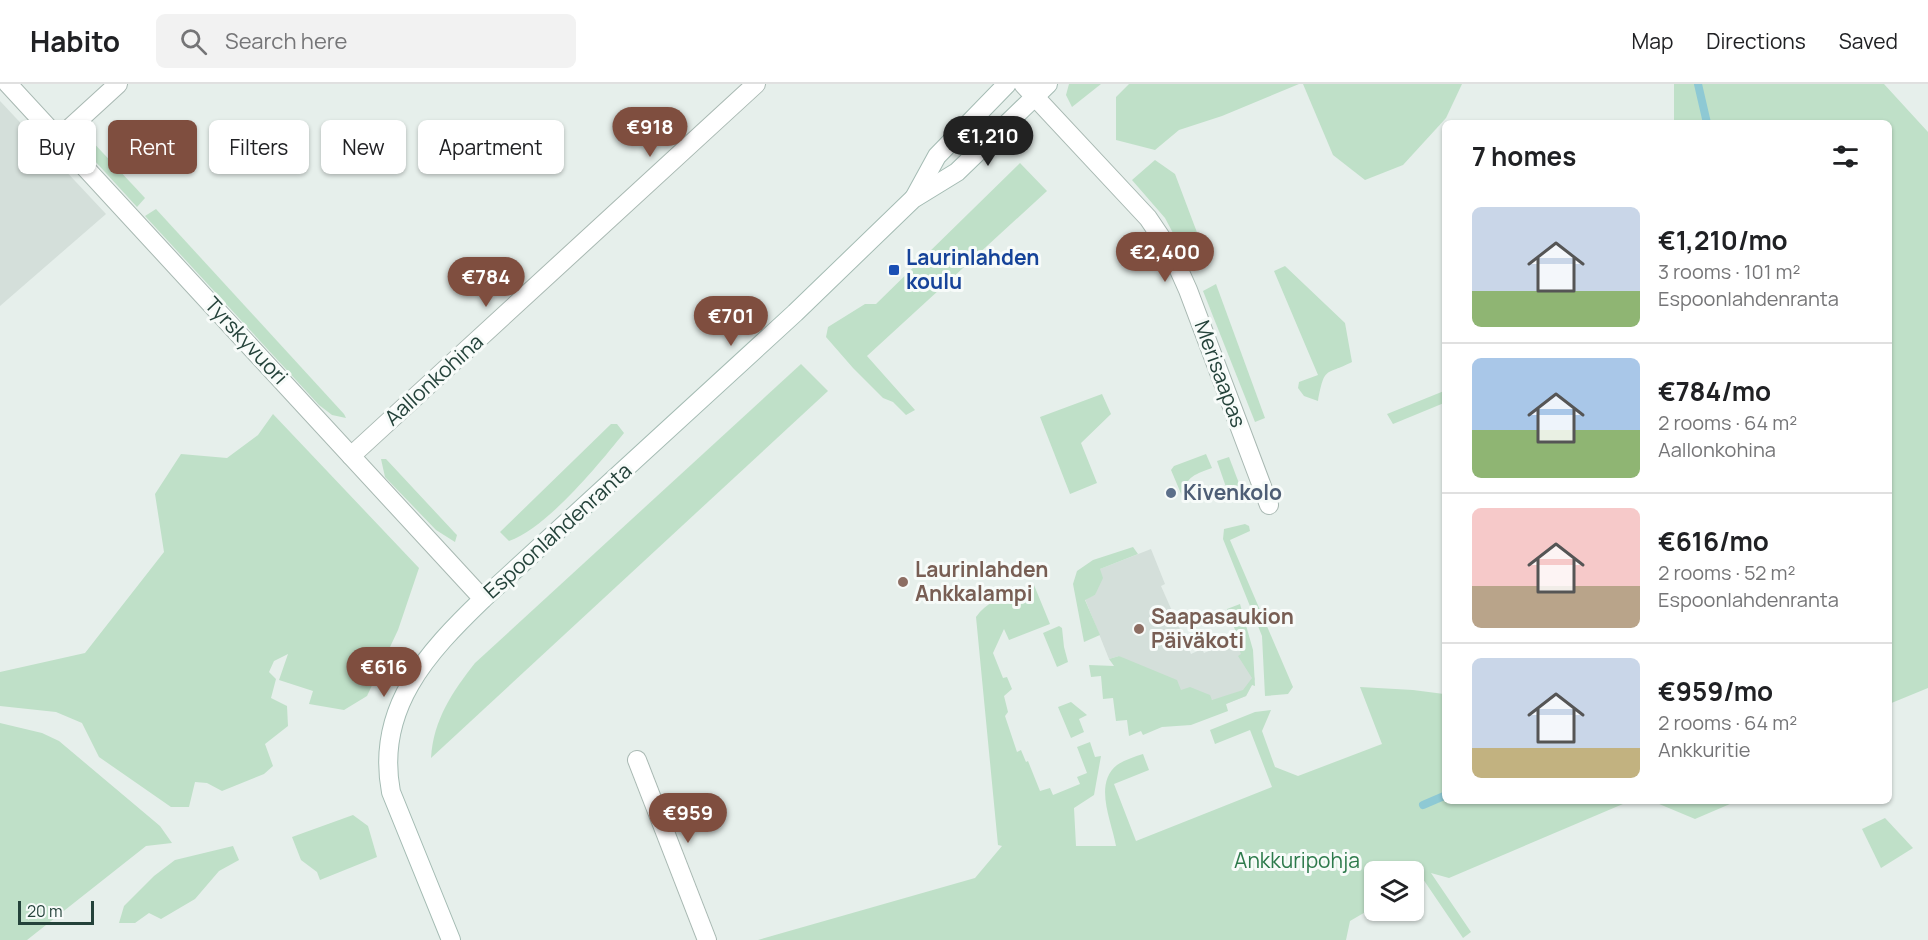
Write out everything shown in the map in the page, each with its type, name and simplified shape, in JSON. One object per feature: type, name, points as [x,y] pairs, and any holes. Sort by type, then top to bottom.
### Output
[{"type":"street","name":"Tyrskyvuori","points":[[8,84],[42,120]]},
{"type":"street","points":[[79,120],[118,84]]},
{"type":"street","name":"Aallonkohina","points":[[351,456],[756,84]]},
{"type":"street","name":"Espoonlahdenranta","points":[[913,199],[937,156],[1007,84]]},
{"type":"street","name":"Espoonlahdenranta","points":[[451,940],[391,792],[388,748],[403,696],[419,668],[445,636],[483,599],[778,329],[913,199],[957,172],[1035,88]]},
{"type":"street","name":"Merisaapas","points":[[1035,88],[1148,218],[1171,252],[1188,290],[1269,505]]},
{"type":"street","name":"Tyrskyvuori","points":[[92,174],[483,599]]},
{"type":"street","points":[[637,760],[707,940]]},
{"type":"shaded area","points":[[0,101],[18,120],[18,174],[68,174],[106,214],[0,306]]},
{"type":"shaded area","name":"Saapasaukion Päiväkoti","points":[[1151,549],[1165,584],[1161,586],[1191,654],[1202,649],[1204,653],[1230,642],[1229,639],[1237,636],[1255,679],[1246,696],[1226,704],[1180,690],[1119,656],[1109,659],[1085,599],[1095,595],[1100,569]]},
{"type":"green space","points":[[1069,84],[1101,84],[1072,107],[1066,95]]},
{"type":"green space","points":[[1129,84],[1299,84],[1222,116],[1179,130],[1155,150],[1116,140],[1116,97]]},
{"type":"green space","points":[[1303,84],[1462,84],[1446,118],[1403,165],[1365,180],[1333,155]]},
{"type":"green space","points":[[1674,84],[1884,84],[1928,132],[1928,688],[1892,703],[1892,120],[1674,120]]},
{"type":"green space","points":[[96,146],[108,158],[108,174],[123,174],[145,198],[137,207],[96,162]]},
{"type":"green space","points":[[1155,160],[1175,174],[1207,259],[1190,265],[1165,218],[1132,180]]},
{"type":"green space","points":[[1020,163],[1047,191],[867,356],[915,410],[906,415],[893,402],[883,398],[853,368],[826,337],[828,327],[865,304],[876,304]]},
{"type":"green space","points":[[156,209],[346,418],[332,415],[319,405],[145,216]]},
{"type":"green space","points":[[1285,266],[1345,323],[1352,362],[1328,373],[1322,382],[1318,401],[1304,396],[1298,388],[1299,382],[1318,375],[1274,271]]},
{"type":"green space","points":[[1216,284],[1265,418],[1255,422],[1203,291]]},
{"type":"green space","points":[[801,364],[828,391],[431,758],[436,731],[445,707],[475,663]]},
{"type":"green space","points":[[1442,392],[1442,404],[1393,424],[1387,414]]},
{"type":"green space","points":[[1102,394],[1111,414],[1081,443],[1097,483],[1070,494],[1040,417]]},
{"type":"green space","points":[[273,414],[419,568],[398,630],[367,696],[344,710],[309,704],[313,691],[279,680],[288,654],[274,661],[269,672],[276,679],[271,698],[287,706],[288,726],[265,744],[273,766],[264,774],[222,791],[207,783],[195,782],[189,807],[171,807],[99,757],[82,723],[56,712],[0,706],[0,672],[85,653],[164,552],[155,494],[181,454],[227,458],[258,435]]},
{"type":"green space","points":[[611,424],[617,424],[624,433],[601,461],[540,523],[509,541],[500,532]]},
{"type":"green space","points":[[1206,454],[1212,468],[1192,477],[1185,489],[1185,495],[1182,496],[1171,470],[1174,466]]},
{"type":"green space","points":[[1229,457],[1240,486],[1227,490],[1217,461]]},
{"type":"green space","points":[[381,459],[386,459],[457,535],[455,542],[436,530],[385,477]]},
{"type":"green space","points":[[1245,524],[1249,526],[1250,531],[1230,540],[1293,687],[1288,694],[1265,696],[1262,636],[1223,539],[1224,529]]},
{"type":"green space","points":[[1133,547],[1138,554],[1100,569],[1103,578],[1095,595],[1085,600],[1100,635],[1084,642],[1073,584],[1077,571],[1093,560]]},
{"type":"green space","name":"Ankkuripohja","points":[[1034,585],[1050,624],[1009,640],[1004,629],[993,653],[1003,678],[1007,677],[1012,689],[1004,696],[1008,712],[1005,716],[1017,752],[1021,750],[1026,762],[1028,761],[1040,791],[1050,788],[1053,795],[1080,784],[1077,777],[1087,773],[1077,747],[1090,742],[1095,757],[1101,756],[1094,795],[1074,808],[1076,846],[1116,846],[1106,804],[1106,782],[1117,765],[1143,754],[1149,770],[1114,784],[1136,841],[1272,787],[1250,730],[1215,744],[1210,730],[1255,712],[1271,710],[1262,731],[1275,767],[1298,776],[1382,744],[1360,687],[1442,694],[1442,804],[1623,804],[1449,878],[1431,873],[1471,932],[1463,938],[1424,880],[1424,861],[1364,861],[1364,913],[1350,921],[1346,940],[758,940],[975,878],[1002,846],[998,845],[976,617],[981,610],[995,601]]},
{"type":"green space","points":[[1240,604],[1253,650],[1255,686],[1252,685],[1246,696],[1226,704],[1228,711],[1191,725],[1162,727],[1143,735],[1141,731],[1129,736],[1127,720],[1116,721],[1113,698],[1103,699],[1101,676],[1091,677],[1089,665],[1114,666],[1109,659],[1119,656],[1177,680],[1181,690],[1190,687],[1210,695],[1212,700],[1243,690],[1252,678],[1238,656],[1241,654],[1239,649],[1233,650],[1229,639],[1237,635],[1227,609]]},
{"type":"green space","points":[[1059,626],[1062,628],[1068,662],[1057,667],[1043,633]]},
{"type":"green space","points":[[1071,702],[1087,715],[1079,719],[1084,732],[1071,738],[1058,707]]},
{"type":"green space","points":[[0,723],[42,733],[59,741],[160,826],[172,843],[146,846],[27,940],[0,940]]},
{"type":"green space","points":[[1659,804],[1730,804],[1695,819]]},
{"type":"green space","points":[[353,815],[368,826],[377,857],[320,880],[317,872],[301,860],[292,837]]},
{"type":"green space","points":[[1885,818],[1913,848],[1881,868],[1862,829]]},
{"type":"green space","points":[[233,846],[239,860],[219,871],[195,899],[161,919],[149,913],[135,923],[119,923],[124,906],[154,876],[175,860]]},
{"type":"waterway","points":[[1698,84],[1706,120]]},
{"type":"waterway","points":[[1423,805],[1442,797]]},
{"type":"place","name":"Laurinlahden koulu","points":[[894,270]]},
{"type":"place","name":"Kivenkolo","points":[[1171,493]]},
{"type":"place","name":"Laurinlahden Ankkalampi","points":[[903,582]]},
{"type":"place","name":"Saapasaukion Päiväkoti","points":[[1139,629]]}]
